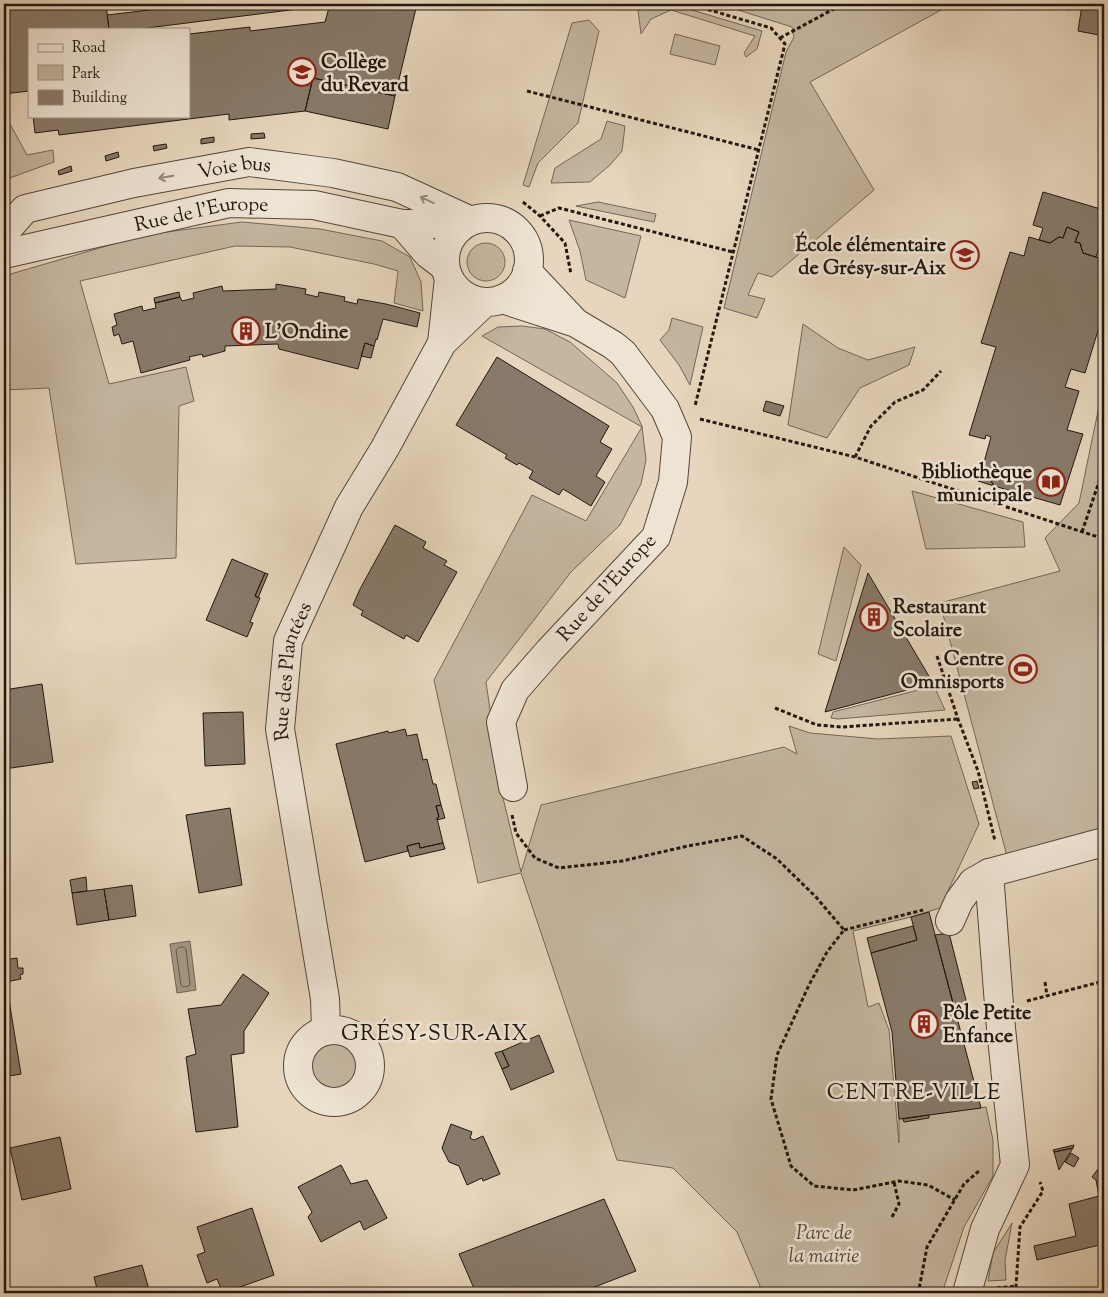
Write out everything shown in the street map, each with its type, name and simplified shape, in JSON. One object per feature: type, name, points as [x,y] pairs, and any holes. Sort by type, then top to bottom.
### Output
[{"type":"street","name":"Voie bus","points":[[4,233],[25,209],[134,183],[249,162],[333,173],[397,187],[466,224]]},
{"type":"street","name":"Rue de l'Europe","points":[[4,254],[228,203],[314,205],[402,224],[466,224]]},
{"type":"street","points":[[482,218],[503,221],[521,236],[526,246],[529,258],[527,271],[522,283],[513,292],[494,301],[474,300],[455,288],[447,272],[445,255],[448,244],[454,234],[466,224],[482,218]]},
{"type":"street","points":[[402,224],[428,254],[447,272]]},
{"type":"street","name":"Rue de l'Europe","points":[[527,271],[576,323]]},
{"type":"street","name":"Rue des Plantées","points":[[442,343],[447,272]]},
{"type":"street","name":"Rue de l'Europe","points":[[494,301],[576,323],[613,345],[623,353],[665,409],[677,438],[673,482],[656,537],[549,650],[515,690],[501,722],[513,787]]},
{"type":"street","name":"Rue des Plantées","points":[[326,1030],[325,999],[280,729],[288,641],[349,507],[386,448],[442,343],[494,301]]},
{"type":"street","points":[[955,911],[973,882],[989,873],[1104,842]]},
{"type":"street","points":[[968,1293],[985,1229],[1015,1165],[999,1008],[989,873]]},
{"type":"path","points":[[689,4],[771,28],[785,44],[695,407]]},
{"type":"path","points":[[780,38],[843,4]]},
{"type":"path","points":[[1054,4],[1069,9],[1077,4]]},
{"type":"path","points":[[527,91],[759,150]]},
{"type":"path","points":[[523,202],[540,216],[565,242],[573,281]]},
{"type":"path","points":[[540,216],[558,208],[734,252]]},
{"type":"path","points":[[855,457],[871,426],[895,402],[923,390],[941,372]]},
{"type":"path","points":[[693,417],[855,457],[1104,539]]},
{"type":"path","points":[[1082,532],[1104,467]]},
{"type":"path","points":[[937,656],[978,771],[1000,857],[989,873]]},
{"type":"path","points":[[775,708],[817,725],[842,727],[958,719]]},
{"type":"path","points":[[513,787],[510,810],[516,833],[535,858],[559,868],[622,861],[742,836],[777,859],[816,897],[844,930]]},
{"type":"path","points":[[955,911],[844,930],[827,952],[778,1054],[771,1099],[791,1166],[814,1186],[853,1190],[899,1181],[928,1185],[955,1200]]},
{"type":"path","points":[[999,1008],[1104,980]]},
{"type":"path","points":[[1045,982],[1047,996]]},
{"type":"path","points":[[916,1293],[919,1289],[927,1247],[964,1184],[980,1170],[986,1168]]},
{"type":"path","points":[[892,1218],[899,1204],[894,1182]]},
{"type":"path","points":[[1016,1286],[1020,1293]]},
{"type":"green space","points":[[632,4],[672,4],[762,31],[757,49],[746,57],[744,53],[755,36],[671,10],[651,19],[641,34],[638,10]]},
{"type":"green space","points":[[719,4],[952,4],[810,82],[874,190],[772,277],[758,273],[748,295],[765,299],[757,318],[724,308],[786,52],[794,37],[792,27]]},
{"type":"green space","points":[[589,20],[599,31],[578,123],[538,163],[529,187],[523,185],[572,23]]},
{"type":"green space","points":[[675,34],[720,46],[715,65],[670,54]]},
{"type":"green space","points":[[607,121],[625,126],[622,151],[610,165],[590,182],[551,183],[555,168],[601,139]]},
{"type":"green space","points":[[4,124],[10,124],[27,155],[53,150],[54,162],[4,180]]},
{"type":"green space","points":[[598,202],[656,214],[654,222],[576,206]]},
{"type":"green space","points":[[569,220],[641,236],[625,298],[586,280],[580,251]]},
{"type":"green space","points":[[242,222],[320,229],[382,241],[410,257],[421,282],[423,311],[394,303],[398,271],[374,264],[290,247],[235,246],[80,281],[109,384],[186,367],[194,401],[179,406],[176,558],[76,564],[49,388],[4,390],[4,276],[144,235]]},
{"type":"green space","points":[[486,243],[499,249],[505,262],[499,275],[486,281],[473,275],[467,262],[473,249]]},
{"type":"green space","points":[[672,318],[703,327],[690,385],[679,365],[660,340],[669,330]]},
{"type":"green space","points":[[803,324],[838,348],[868,360],[915,347],[909,365],[860,388],[827,438],[788,425]]},
{"type":"green space","name":"Parc de la mairie","points":[[522,326],[545,329],[570,342],[617,383],[633,407],[642,426],[646,460],[641,484],[620,525],[571,572],[486,682],[503,798],[521,872],[541,805],[784,747],[797,754],[789,726],[810,733],[878,739],[951,736],[979,824],[940,908],[853,931],[868,1007],[879,1003],[889,1030],[899,1143],[899,1119],[986,1107],[993,1140],[993,1176],[964,1227],[942,1293],[763,1293],[737,1232],[673,1168],[617,1160],[521,873],[478,883],[434,680],[532,495],[586,521],[642,427],[482,336],[498,327]]},
{"type":"green space","name":"Centre Omnisports","points":[[1104,382],[1104,834],[1008,860],[940,603],[1060,571],[1045,538],[1079,503]]},
{"type":"green space","points":[[912,491],[1023,522],[1025,547],[926,549]]},
{"type":"green space","points":[[844,547],[861,565],[836,661],[818,654]]},
{"type":"green space","points":[[934,686],[945,710],[831,718],[833,712]]},
{"type":"green space","points":[[333,1043],[346,1047],[352,1053],[356,1066],[352,1079],[346,1085],[333,1089],[320,1085],[314,1079],[310,1066],[314,1053],[320,1047]]},
{"type":"green space","points":[[1012,1223],[1005,1260],[1006,1280],[988,1281],[993,1253]]},
{"type":"water","points":[[190,941],[196,990],[177,993],[170,944]]},
{"type":"building","points":[[4,4],[106,4],[109,28],[28,28],[28,91],[4,94]]},
{"type":"building","points":[[201,4],[330,4],[147,28],[109,28],[107,15]]},
{"type":"building","points":[[330,4],[417,4],[395,96],[313,78],[305,111],[229,120],[229,114],[59,135],[58,130],[35,133],[33,118],[190,118],[190,34],[250,27],[250,31],[325,22]]},
{"type":"building","points":[[1082,5],[1104,9],[1104,36],[1078,31]]},
{"type":"building","points":[[313,78],[395,96],[388,129],[305,111]]},
{"type":"building","points":[[264,133],[265,138],[251,139],[251,134]]},
{"type":"building","points":[[214,137],[214,142],[201,144],[201,139]]},
{"type":"building","points":[[166,144],[167,148],[154,151],[153,146]]},
{"type":"building","points":[[118,152],[119,157],[106,161],[105,156]]},
{"type":"building","points":[[71,166],[72,171],[59,175],[58,171]]},
{"type":"building","points":[[1043,192],[1104,210],[1104,246],[1100,245],[1096,257],[1083,253],[1080,243],[1075,242],[1079,232],[1067,227],[1063,238],[1059,237],[1050,243],[1039,240],[1043,228],[1033,225]]},
{"type":"building","points":[[1067,227],[1079,232],[1075,242],[1080,243],[1083,253],[1104,260],[1100,279],[1104,280],[1104,311],[1085,373],[1071,369],[1065,387],[1079,391],[1067,430],[1083,434],[1060,505],[994,486],[983,466],[991,437],[986,435],[985,439],[969,435],[996,347],[981,343],[1010,252],[1024,256],[1029,237],[1050,243],[1059,237],[1063,238]]},
{"type":"building","name":"L'Ondine","points":[[276,284],[306,289],[305,294],[318,297],[319,292],[345,297],[344,301],[357,304],[358,299],[420,313],[417,327],[383,319],[374,346],[365,343],[358,369],[279,349],[278,344],[225,346],[225,351],[203,357],[202,354],[189,357],[190,360],[141,373],[133,341],[122,344],[119,334],[114,336],[112,327],[117,325],[114,314],[142,306],[143,311],[156,308],[155,303],[180,297],[182,301],[194,298],[193,293],[222,286],[223,291],[276,289]]},
{"type":"building","points":[[179,292],[180,297],[155,303],[154,298]]},
{"type":"building","points":[[365,343],[374,346],[371,358],[361,356]]},
{"type":"building","points":[[497,357],[609,426],[600,442],[612,449],[596,476],[605,482],[591,506],[563,489],[559,495],[529,478],[533,471],[505,458],[507,455],[456,425]]},
{"type":"building","points":[[766,401],[784,406],[780,416],[763,411]]},
{"type":"building","points":[[983,466],[994,486],[978,481]]},
{"type":"building","points":[[395,525],[426,542],[423,548],[447,561],[444,565],[457,572],[418,642],[406,635],[404,639],[361,615],[363,611],[353,605]]},
{"type":"building","points":[[232,559],[265,573],[255,596],[260,598],[250,622],[253,623],[247,637],[206,620]]},
{"type":"building","points":[[265,573],[268,574],[258,598],[255,596]]},
{"type":"building","name":"Restaurant Scolaire","points":[[868,573],[933,683],[825,712]]},
{"type":"building","points":[[42,684],[53,762],[4,769],[4,690]]},
{"type":"building","points":[[243,712],[245,764],[205,766],[203,713]]},
{"type":"building","points":[[405,729],[407,736],[417,734],[423,760],[427,759],[433,784],[436,784],[441,805],[436,806],[439,817],[437,818],[443,843],[420,848],[419,843],[407,846],[408,851],[365,862],[336,744],[388,731],[389,733]]},
{"type":"building","points":[[977,781],[979,788],[974,789],[972,782]]},
{"type":"building","points":[[441,805],[445,818],[437,820],[439,817],[436,806]]},
{"type":"building","points":[[230,808],[242,885],[199,893],[186,815]]},
{"type":"building","points":[[419,843],[420,848],[443,843],[445,849],[410,857],[407,846]]},
{"type":"building","points":[[86,877],[87,891],[72,893],[70,880]]},
{"type":"building","points":[[132,885],[136,916],[109,920],[104,889]]},
{"type":"building","points":[[104,889],[109,920],[77,925],[72,893]]},
{"type":"building","name":"Pôle Petite Enfance","points":[[929,912],[981,1108],[899,1119],[892,1032],[871,953],[917,940],[911,917]]},
{"type":"building","points":[[913,926],[917,940],[871,953],[867,938]]},
{"type":"building","points":[[949,933],[969,1012],[956,1015],[935,935]]},
{"type":"building","points":[[17,958],[18,968],[23,968],[23,974],[20,975],[21,979],[6,982],[4,960]]},
{"type":"building","points":[[4,969],[21,1074],[4,1077]]},
{"type":"building","points":[[243,974],[269,993],[244,1031],[244,1053],[231,1055],[238,1127],[196,1132],[186,1057],[196,1054],[188,1009],[221,1005]]},
{"type":"building","points":[[539,1035],[554,1072],[511,1090],[502,1069],[509,1066],[502,1051]]},
{"type":"building","points":[[502,1051],[509,1066],[502,1069],[495,1053]]},
{"type":"building","points":[[929,1115],[929,1118],[904,1122],[903,1119]]},
{"type":"building","points":[[451,1124],[472,1132],[470,1138],[474,1140],[483,1136],[500,1174],[483,1181],[482,1178],[467,1185],[459,1166],[449,1162],[442,1148]]},
{"type":"building","points":[[60,1137],[71,1189],[22,1200],[10,1148]]},
{"type":"building","points":[[1074,1145],[1073,1148],[1054,1152],[1053,1150]]},
{"type":"building","points":[[1073,1148],[1059,1170],[1054,1152]]},
{"type":"building","points":[[1071,1153],[1079,1158],[1074,1167],[1065,1162]]},
{"type":"building","points":[[341,1165],[351,1184],[367,1180],[387,1218],[364,1230],[360,1221],[321,1242],[308,1217],[312,1212],[298,1187]]},
{"type":"building","points":[[1098,1169],[1104,1171],[1104,1244],[1037,1260],[1034,1246],[1076,1236],[1069,1204],[1099,1196],[1096,1180],[1092,1177]]},
{"type":"building","points":[[604,1199],[636,1271],[579,1293],[476,1293],[459,1254]]},
{"type":"building","points":[[252,1208],[274,1275],[223,1293],[217,1279],[207,1283],[197,1255],[205,1252],[197,1227]]},
{"type":"building","points":[[142,1265],[150,1293],[98,1293],[94,1277]]},
{"type":"place","name":"Collège du Revard","points":[[302,72]]},
{"type":"place","name":"École élémentaire de Grésy-sur-Aix","points":[[965,255]]},
{"type":"place","name":"L'Ondine","points":[[246,331]]},
{"type":"place","name":"Bibliothèque municipale","points":[[1051,482]]},
{"type":"place","name":"Restaurant Scolaire","points":[[874,617]]},
{"type":"place","name":"Centre Omnisports","points":[[1023,669]]},
{"type":"place","name":"Pôle Petite Enfance","points":[[924,1024]]},
{"type":"district","name":"GRÉSY-SUR-AIX","points":[[435,1032]]},
{"type":"district","name":"CENTRE-VILLE","points":[[914,1091]]}]
